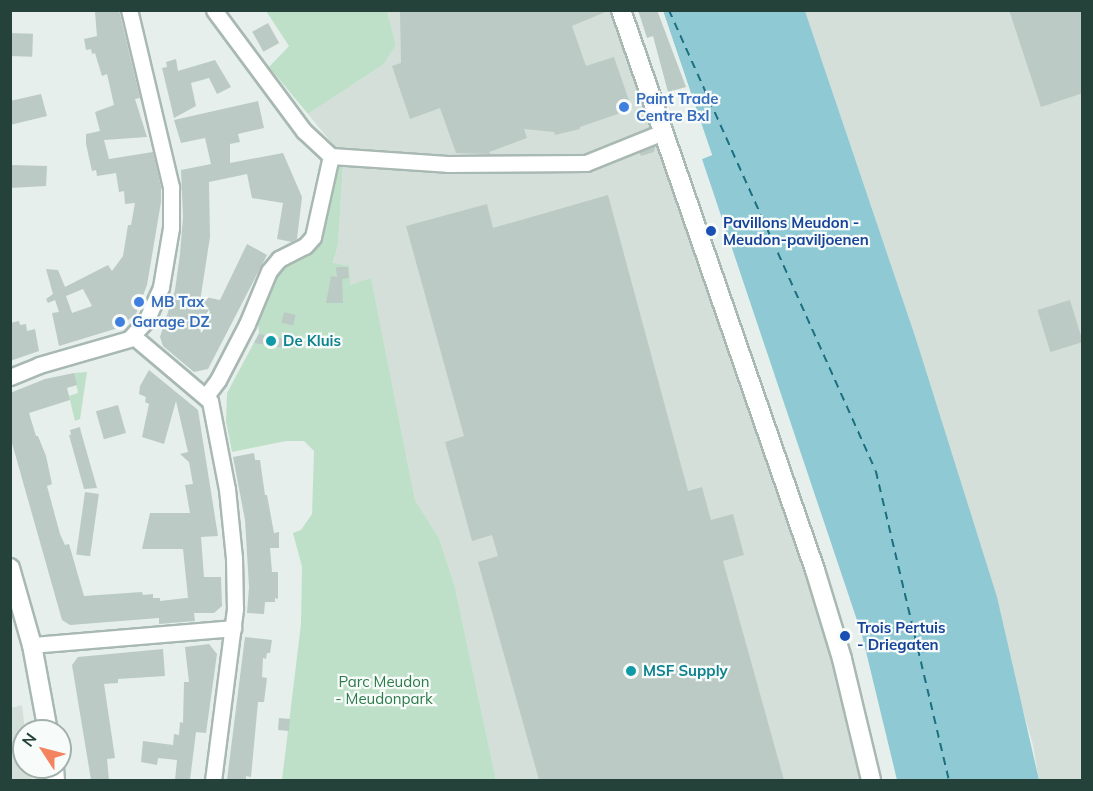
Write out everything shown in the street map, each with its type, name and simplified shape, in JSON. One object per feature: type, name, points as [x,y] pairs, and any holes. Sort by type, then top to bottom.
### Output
[{"type":"main road","points":[[621,10],[826,605],[854,703],[871,780]]},
{"type":"main road","points":[[10,568],[32,645],[46,719]]},
{"type":"street","points":[[10,377],[39,365],[118,345],[133,336],[150,314],[161,287],[168,258],[172,208],[169,173],[129,11],[139,10]]},
{"type":"street","points":[[214,10],[304,132],[331,156],[447,164],[586,163],[663,132]]},
{"type":"street","points":[[206,396],[218,380],[247,324],[269,271],[279,259],[305,246],[313,237],[331,156]]},
{"type":"street","points":[[133,336],[206,396],[212,407],[230,512],[235,577],[233,628],[213,780]]},
{"type":"street","points":[[32,645],[233,628]]},
{"type":"shaded area","points":[[387,11],[616,11],[845,696],[866,780],[496,780],[455,587],[439,538],[415,500],[371,279],[350,285],[333,264],[338,245],[343,166],[340,153],[308,114],[384,64],[396,45]]},
{"type":"shaded area","points":[[805,11],[1082,11],[1082,780],[1039,780],[1033,745],[915,336]]},
{"type":"shaded area","points":[[22,705],[24,719],[12,719],[12,779],[32,780],[11,780],[11,708]]},
{"type":"green space","points":[[266,11],[387,11],[396,45],[384,64],[308,114],[269,67],[289,46]]},
{"type":"green space","name":"Parc Meudon - Meudonpark","points":[[343,166],[338,245],[333,263],[349,266],[350,285],[371,278],[415,500],[439,538],[455,587],[496,780],[282,780],[301,624],[302,567],[293,533],[301,530],[312,514],[314,451],[304,441],[286,441],[232,452],[226,421],[227,393],[259,333],[258,323],[279,266],[308,247],[333,168]]},
{"type":"green space","points":[[87,372],[80,419],[75,421],[69,396],[78,393],[74,373]]},
{"type":"water","points":[[663,11],[805,11],[915,336],[997,597],[1039,780],[897,780],[862,635],[702,159],[712,155]]},
{"type":"pier","points":[[660,10],[663,11],[712,155],[699,160],[708,154]]},
{"type":"building","points":[[119,10],[140,98],[135,99],[147,137],[104,140],[109,159],[153,152],[161,187],[161,202],[147,285],[136,314],[118,328],[59,346],[52,313],[59,312],[55,300],[48,303],[46,299],[53,294],[46,269],[58,270],[65,287],[108,265],[112,271],[123,256],[128,225],[131,225],[135,203],[125,204],[124,191],[119,192],[116,173],[97,176],[96,170],[92,171],[86,144],[86,134],[100,131],[95,112],[114,105],[107,74],[102,76],[95,53],[92,54],[91,49],[86,50],[84,39],[97,36],[95,12]],"holes":[[[83,289],[92,306],[72,313],[66,296]]]},
{"type":"building","points":[[400,10],[610,10],[572,26],[586,66],[614,57],[632,109],[580,127],[580,129],[555,135],[554,132],[524,129],[527,138],[489,152],[490,154],[456,153],[440,108],[410,119],[392,66],[401,63]]},
{"type":"building","points":[[638,10],[657,10],[686,87],[668,92],[653,36],[647,38]]},
{"type":"building","points":[[1009,10],[1083,10],[1083,93],[1041,107]]},
{"type":"building","points":[[268,23],[279,43],[263,52],[252,32]]},
{"type":"building","points":[[10,33],[33,34],[32,57],[10,56]]},
{"type":"building","points":[[176,59],[178,71],[215,60],[231,87],[217,94],[209,78],[191,83],[196,106],[174,118],[162,68],[167,67],[166,62]]},
{"type":"building","points":[[41,94],[47,116],[10,125],[10,101]]},
{"type":"building","points":[[258,101],[264,128],[238,134],[240,142],[230,144],[230,163],[283,153],[302,197],[297,239],[292,242],[277,239],[283,203],[252,198],[247,174],[209,182],[210,237],[199,308],[206,297],[220,300],[247,244],[267,255],[208,369],[194,372],[163,346],[160,337],[175,290],[180,254],[183,217],[181,170],[211,164],[205,138],[181,143],[174,120]]},
{"type":"building","points":[[655,146],[654,152],[641,156],[639,152]]},
{"type":"building","points":[[10,165],[47,166],[46,186],[10,188]]},
{"type":"building","points":[[608,195],[688,491],[702,487],[711,520],[733,514],[744,555],[723,561],[784,780],[539,780],[478,562],[498,556],[492,535],[472,541],[445,442],[464,436],[406,226],[487,204],[493,228]]},
{"type":"building","points":[[336,267],[348,267],[349,278],[342,279],[343,303],[326,303],[331,276],[337,277]]},
{"type":"building","points":[[1070,300],[1082,342],[1050,352],[1037,310]]},
{"type":"building","points":[[284,312],[296,315],[293,326],[281,323]]},
{"type":"building","points":[[19,321],[20,325],[26,324],[27,331],[35,329],[39,351],[10,361],[10,323]]},
{"type":"building","name":"De Kluis","points":[[259,334],[286,339],[284,348],[254,343]]},
{"type":"building","points":[[149,370],[198,410],[218,536],[201,537],[204,577],[221,577],[222,606],[214,613],[194,613],[195,621],[159,624],[159,618],[70,625],[62,620],[10,436],[10,393],[45,379],[74,373],[77,385],[67,388],[70,400],[29,413],[36,436],[46,456],[52,484],[47,486],[60,534],[65,545],[69,544],[84,596],[142,592],[143,595],[153,594],[153,598],[160,598],[160,601],[188,598],[183,549],[142,549],[150,513],[190,513],[185,485],[193,484],[189,462],[180,454],[188,452],[176,401],[164,444],[142,437],[149,404],[145,402],[146,397],[139,394],[140,386]]},
{"type":"building","points":[[118,405],[126,433],[104,439],[96,411]]},
{"type":"building","points":[[80,427],[97,488],[84,489],[69,435],[71,435],[70,430]]},
{"type":"building","points":[[254,453],[255,460],[260,460],[274,533],[279,532],[279,548],[270,548],[272,572],[278,572],[278,599],[275,598],[275,602],[265,602],[264,614],[247,613],[249,587],[245,520],[233,457]]},
{"type":"building","points":[[85,492],[99,494],[90,556],[76,554]]},
{"type":"building","points":[[245,637],[272,640],[270,653],[267,653],[266,659],[263,658],[262,677],[267,678],[264,702],[258,702],[251,777],[246,776],[246,780],[227,780]]},
{"type":"building","points":[[209,644],[217,654],[206,733],[196,732],[190,780],[175,780],[177,760],[158,758],[157,765],[141,762],[143,741],[173,745],[174,734],[179,735],[180,722],[183,723],[184,682],[189,682],[185,647]]},
{"type":"building","points":[[163,649],[165,676],[118,679],[118,683],[104,684],[115,758],[107,759],[109,780],[91,780],[72,665],[78,657]]},
{"type":"building","points":[[279,718],[290,719],[289,731],[278,730]]},
{"type":"ferry route","points":[[669,10],[876,471],[949,780]]},
{"type":"place","name":"Paint Trade Centre Bxl","points":[[624,107]]},
{"type":"place","name":"Pavillons Meudon - Meudon-paviljoenen","points":[[711,231]]},
{"type":"place","name":"MB Tax","points":[[139,302]]},
{"type":"place","name":"Garage DZ","points":[[120,322]]},
{"type":"place","name":"De Kluis","points":[[271,341]]},
{"type":"place","name":"Trois Pertuis - Driegaten","points":[[845,636]]},
{"type":"place","name":"MSF Supply","points":[[631,671]]}]
